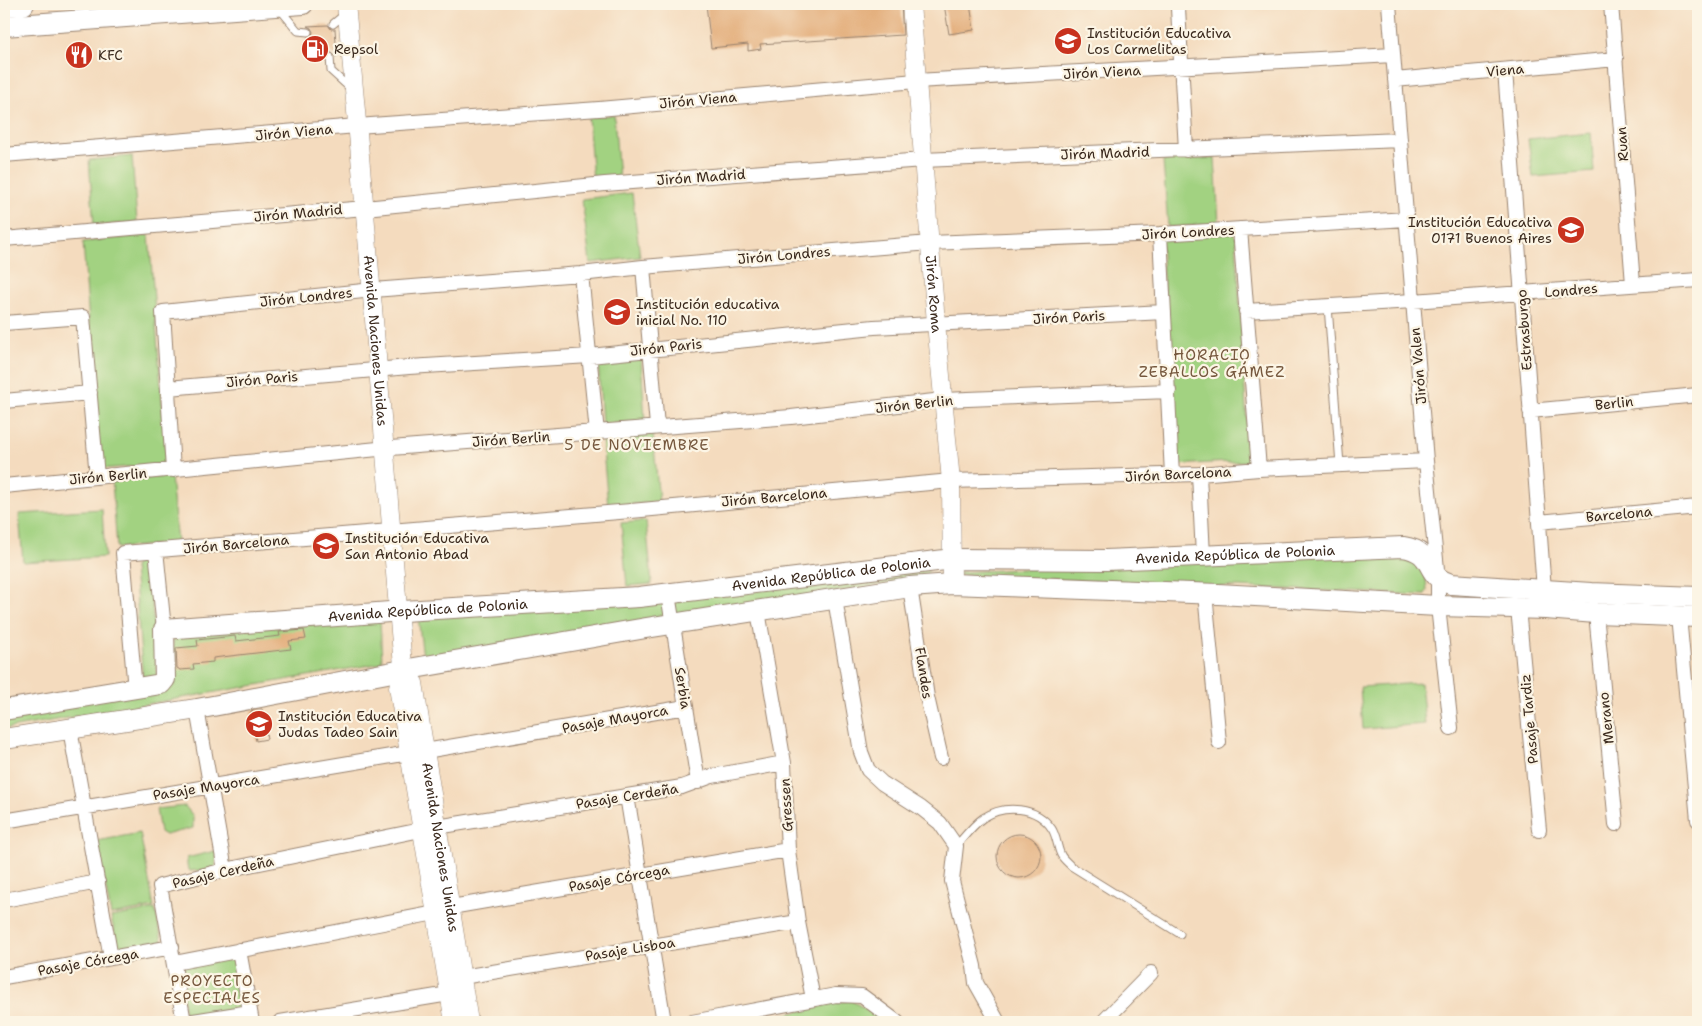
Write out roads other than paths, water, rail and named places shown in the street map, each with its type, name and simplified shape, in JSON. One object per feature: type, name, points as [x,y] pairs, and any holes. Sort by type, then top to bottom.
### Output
[{"type":"main road","points":[[4,5],[24,4]]},
{"type":"main road","points":[[4,26],[302,4]]},
{"type":"main road","name":"Avenida República de Polonia","points":[[164,629],[639,597],[952,559],[1106,560],[1403,547],[1423,554],[1438,579]]},
{"type":"main road","points":[[1438,579],[1451,584],[1698,597]]},
{"type":"main road","name":"Avenida República de Polonia","points":[[4,739],[196,709],[681,623],[910,587],[952,584],[1206,593],[1689,617]]},
{"type":"main road","points":[[675,593],[681,623]]},
{"type":"main road","points":[[4,710],[135,690],[160,684],[165,679],[164,629]]},
{"type":"street","name":"Jirón Roma","points":[[911,4],[922,160],[951,481],[952,584]]},
{"type":"street","name":"Jirón Valen","points":[[1389,4],[1426,461],[1438,579],[1438,606],[1451,728]]},
{"type":"street","name":"Ruan","points":[[1611,4],[1633,284]]},
{"type":"street","name":"Avenida Naciones Unidas","points":[[347,8],[373,290],[403,673],[414,683],[417,752],[443,910],[449,994],[454,1022]]},
{"type":"street","points":[[1178,8],[1186,150]]},
{"type":"street","name":"Jirón Viena","points":[[4,155],[357,126],[599,109],[916,81],[1393,55]]},
{"type":"street","name":"Viena","points":[[1395,80],[1616,59]]},
{"type":"street","name":"Estrasburgo","points":[[1504,70],[1544,590]]},
{"type":"street","name":"Jirón Madrid","points":[[4,239],[365,208],[605,184],[922,160],[1400,140]]},
{"type":"street","name":"Jirón Londres","points":[[168,388],[163,312],[373,290],[581,274],[930,243],[1160,234],[1407,219]]},
{"type":"street","points":[[1240,229],[1259,469]]},
{"type":"street","points":[[1160,234],[1172,475]]},
{"type":"street","points":[[643,267],[657,426]]},
{"type":"street","points":[[581,274],[597,433]]},
{"type":"street","name":"Londres","points":[[1413,301],[1698,280]]},
{"type":"street","points":[[1246,311],[1413,301]]},
{"type":"street","name":"Jirón Paris","points":[[168,388],[379,370],[590,356],[874,326],[1164,312]]},
{"type":"street","points":[[4,323],[83,317],[97,477]]},
{"type":"street","points":[[168,388],[172,470]]},
{"type":"street","name":"Jirón Berlin","points":[[4,486],[384,448],[791,417],[943,400],[1168,392]]},
{"type":"street","points":[[4,401],[90,393]]},
{"type":"street","name":"Berlin","points":[[1530,411],[1698,395]]},
{"type":"street","name":"Jirón Barcelona","points":[[135,690],[123,553],[631,511],[951,481],[1199,474],[1259,469],[1426,461]]},
{"type":"street","points":[[1199,474],[1203,556]]},
{"type":"street","name":"Barcelona","points":[[1539,522],[1698,507]]},
{"type":"street","points":[[156,550],[164,629]]},
{"type":"street","name":"Flandes","points":[[910,587],[927,697],[941,758]]},
{"type":"street","points":[[1206,593],[1219,742]]},
{"type":"street","points":[[835,599],[861,752],[868,770],[882,783],[922,808],[940,823],[956,846],[952,881],[974,966],[976,983],[998,1022]]},
{"type":"street","name":"Pasaje Tardiz","points":[[1518,608],[1539,830]]},
{"type":"street","name":"Gressen","points":[[758,611],[784,763],[788,850],[798,922],[813,999]]},
{"type":"street","name":"Merano","points":[[1596,613],[1616,824]]},
{"type":"street","points":[[1689,617],[1698,820]]},
{"type":"street","name":"Serbia","points":[[681,623],[686,707],[698,782]]},
{"type":"street","name":"Pasaje Mayorca","points":[[4,821],[686,707]]},
{"type":"street","points":[[196,709],[225,870]]},
{"type":"street","points":[[70,728],[111,958]]},
{"type":"street","name":"Pasaje Cerdeña","points":[[186,1022],[160,886],[225,870],[429,829],[682,787],[712,776],[784,763]]},
{"type":"street","points":[[627,796],[664,1022]]},
{"type":"street","name":"Pasaje Córcega","points":[[174,963],[443,910],[788,850]]},
{"type":"street","points":[[4,900],[98,882]]},
{"type":"street","name":"Avenida Naciones Unidas","points":[[443,910],[462,977],[469,1022]]},
{"type":"street","name":"Pasaje Lisboa","points":[[462,977],[798,922]]},
{"type":"street","name":"Pasaje Córcega","points":[[4,977],[172,947]]},
{"type":"street","points":[[186,1022],[251,1017],[239,950]]},
{"type":"street","points":[[1103,1022],[1151,972]]},
{"type":"street","points":[[280,1022],[449,994]]},
{"type":"street","points":[[692,1022],[836,995],[862,996],[897,1022]]},
{"type":"lane","points":[[277,6],[298,32],[308,32]]},
{"type":"lane","points":[[333,24],[347,8]]},
{"type":"lane","points":[[330,58],[331,71],[354,92]]},
{"type":"lane","points":[[1328,306],[1340,465]]},
{"type":"lane","points":[[956,846],[981,819],[996,811],[1027,810],[1038,815],[1052,830],[1061,855],[1071,866],[1180,934]]},
{"type":"place","name":"Institución Educativa Los Carmelitas","points":[[1068,41]]},
{"type":"place","name":"Repsol","points":[[315,49]]},
{"type":"place","name":"KFC","points":[[79,55]]},
{"type":"place","name":"Institución Educativa 0171 Buenos Aires","points":[[1571,230]]},
{"type":"place","name":"Institución educativa inicial No. 110","points":[[617,312]]},
{"type":"place","name":"Institución Educativa San Antonio Abad","points":[[326,546]]},
{"type":"place","name":"Institución Educativa Judas Tadeo Sain","points":[[259,724]]},
{"type":"district","name":"HORACIO ZEBALLOS GÁMEZ","points":[[1212,364]]},
{"type":"district","name":"5 DE NOVIEMBRE","points":[[637,445]]},
{"type":"district","name":"PROYECTO ESPECIALES","points":[[212,990]]}]
